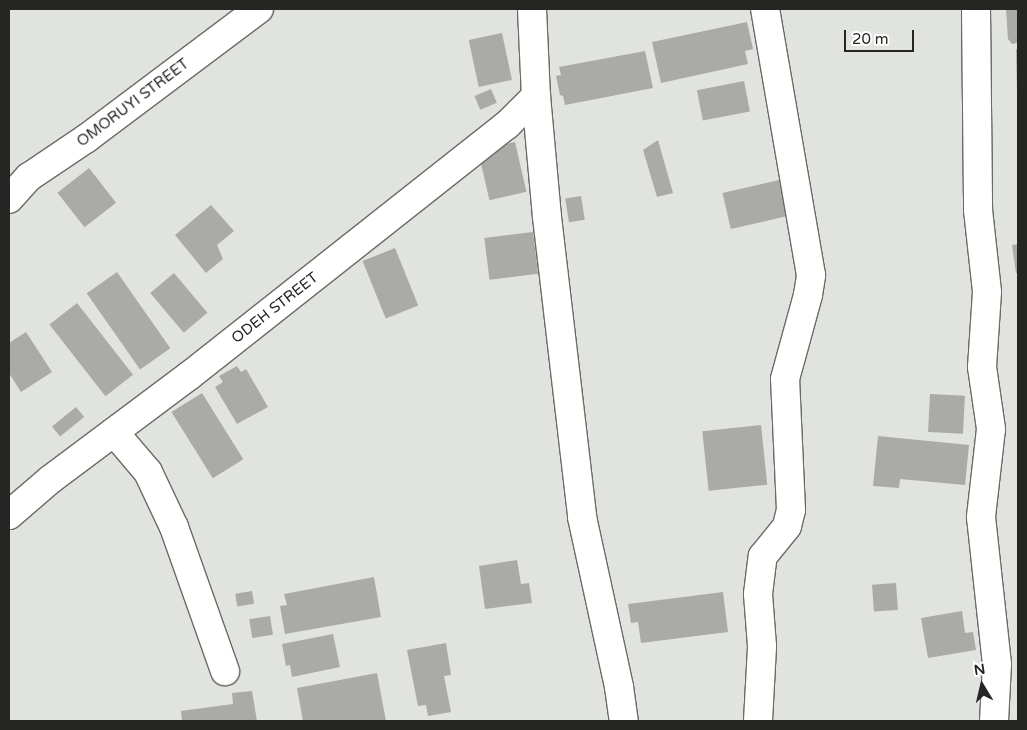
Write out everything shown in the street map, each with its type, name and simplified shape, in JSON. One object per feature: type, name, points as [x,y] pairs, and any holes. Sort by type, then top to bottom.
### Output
[{"type":"street","name":"OMORUYI STREET","points":[[9,199],[29,177],[87,138],[259,9]]},
{"type":"street","points":[[532,9],[536,96],[582,517],[619,688],[624,721]]},
{"type":"street","points":[[758,721],[762,646],[758,594],[763,556],[787,526],[792,510],[785,379],[808,295],[810,276],[765,9]]},
{"type":"street","points":[[976,9],[978,210],[987,292],[982,366],[991,429],[981,517],[997,664],[994,721]]},
{"type":"street","name":"ODEH STREET","points":[[9,515],[51,479],[190,375],[507,125],[536,96]]},
{"type":"street","points":[[114,432],[148,472],[174,527],[224,672]]},
{"type":"building","points":[[1006,9],[1018,9],[1018,43],[1012,44],[1008,39]]},
{"type":"building","points":[[747,22],[753,49],[745,51],[748,64],[661,83],[652,42]]},
{"type":"building","points":[[502,33],[512,80],[479,87],[469,40]]},
{"type":"building","points":[[1016,49],[1018,49],[1018,94],[1017,94]]},
{"type":"building","points":[[645,51],[653,88],[565,105],[563,96],[560,95],[556,76],[561,75],[559,67]]},
{"type":"building","points":[[744,81],[750,111],[703,121],[697,90]]},
{"type":"building","points":[[491,89],[497,103],[480,110],[474,96]]},
{"type":"building","points":[[658,140],[673,193],[657,197],[643,150]]},
{"type":"building","points":[[515,142],[526,192],[489,200],[478,151]]},
{"type":"building","points":[[89,168],[116,203],[85,227],[57,193]]},
{"type":"building","points":[[779,180],[787,216],[731,229],[722,193]]},
{"type":"building","points":[[581,196],[585,220],[569,222],[565,199]]},
{"type":"building","points":[[211,205],[234,231],[217,245],[223,259],[206,273],[175,235]]},
{"type":"building","points":[[533,232],[538,274],[489,280],[484,238]]},
{"type":"building","points":[[1018,244],[1018,273],[1016,273],[1012,245]]},
{"type":"building","points":[[395,248],[418,305],[386,319],[363,261]]},
{"type":"building","points":[[117,272],[170,348],[140,369],[87,293]]},
{"type":"building","points":[[174,273],[207,313],[184,333],[150,293]]},
{"type":"building","points":[[77,303],[133,375],[105,396],[49,325]]},
{"type":"building","points":[[26,332],[52,372],[21,392],[9,373],[9,343]]},
{"type":"building","points":[[237,366],[241,372],[246,369],[268,407],[237,424],[215,387],[223,382],[219,376]]},
{"type":"building","points":[[202,393],[243,459],[213,478],[171,412]]},
{"type":"building","points":[[930,394],[965,396],[963,434],[928,432]]},
{"type":"building","points":[[76,407],[84,417],[60,437],[52,427]]},
{"type":"building","points":[[761,425],[767,485],[709,491],[702,431]]},
{"type":"building","points":[[878,436],[969,445],[965,485],[900,479],[899,488],[873,486]]},
{"type":"building","points":[[517,560],[521,584],[529,583],[532,603],[485,609],[479,566]]},
{"type":"building","points":[[374,577],[381,617],[285,634],[280,606],[287,605],[284,594]]},
{"type":"building","points":[[896,583],[898,610],[874,612],[872,585]]},
{"type":"building","points":[[252,591],[254,604],[237,606],[235,594]]},
{"type":"building","points":[[723,592],[728,632],[641,643],[638,622],[631,623],[628,604]]},
{"type":"building","points":[[962,611],[965,633],[973,632],[976,650],[928,658],[921,618]]},
{"type":"building","points":[[270,616],[273,635],[252,638],[249,619]]},
{"type":"building","points":[[333,634],[340,667],[292,677],[290,665],[286,666],[282,644]]},
{"type":"building","points":[[446,643],[451,675],[444,676],[451,712],[428,716],[426,705],[418,706],[407,650]]},
{"type":"building","points":[[377,673],[386,721],[303,721],[297,688]]},
{"type":"building","points":[[252,691],[257,721],[182,721],[181,711],[233,704],[232,693]]}]
